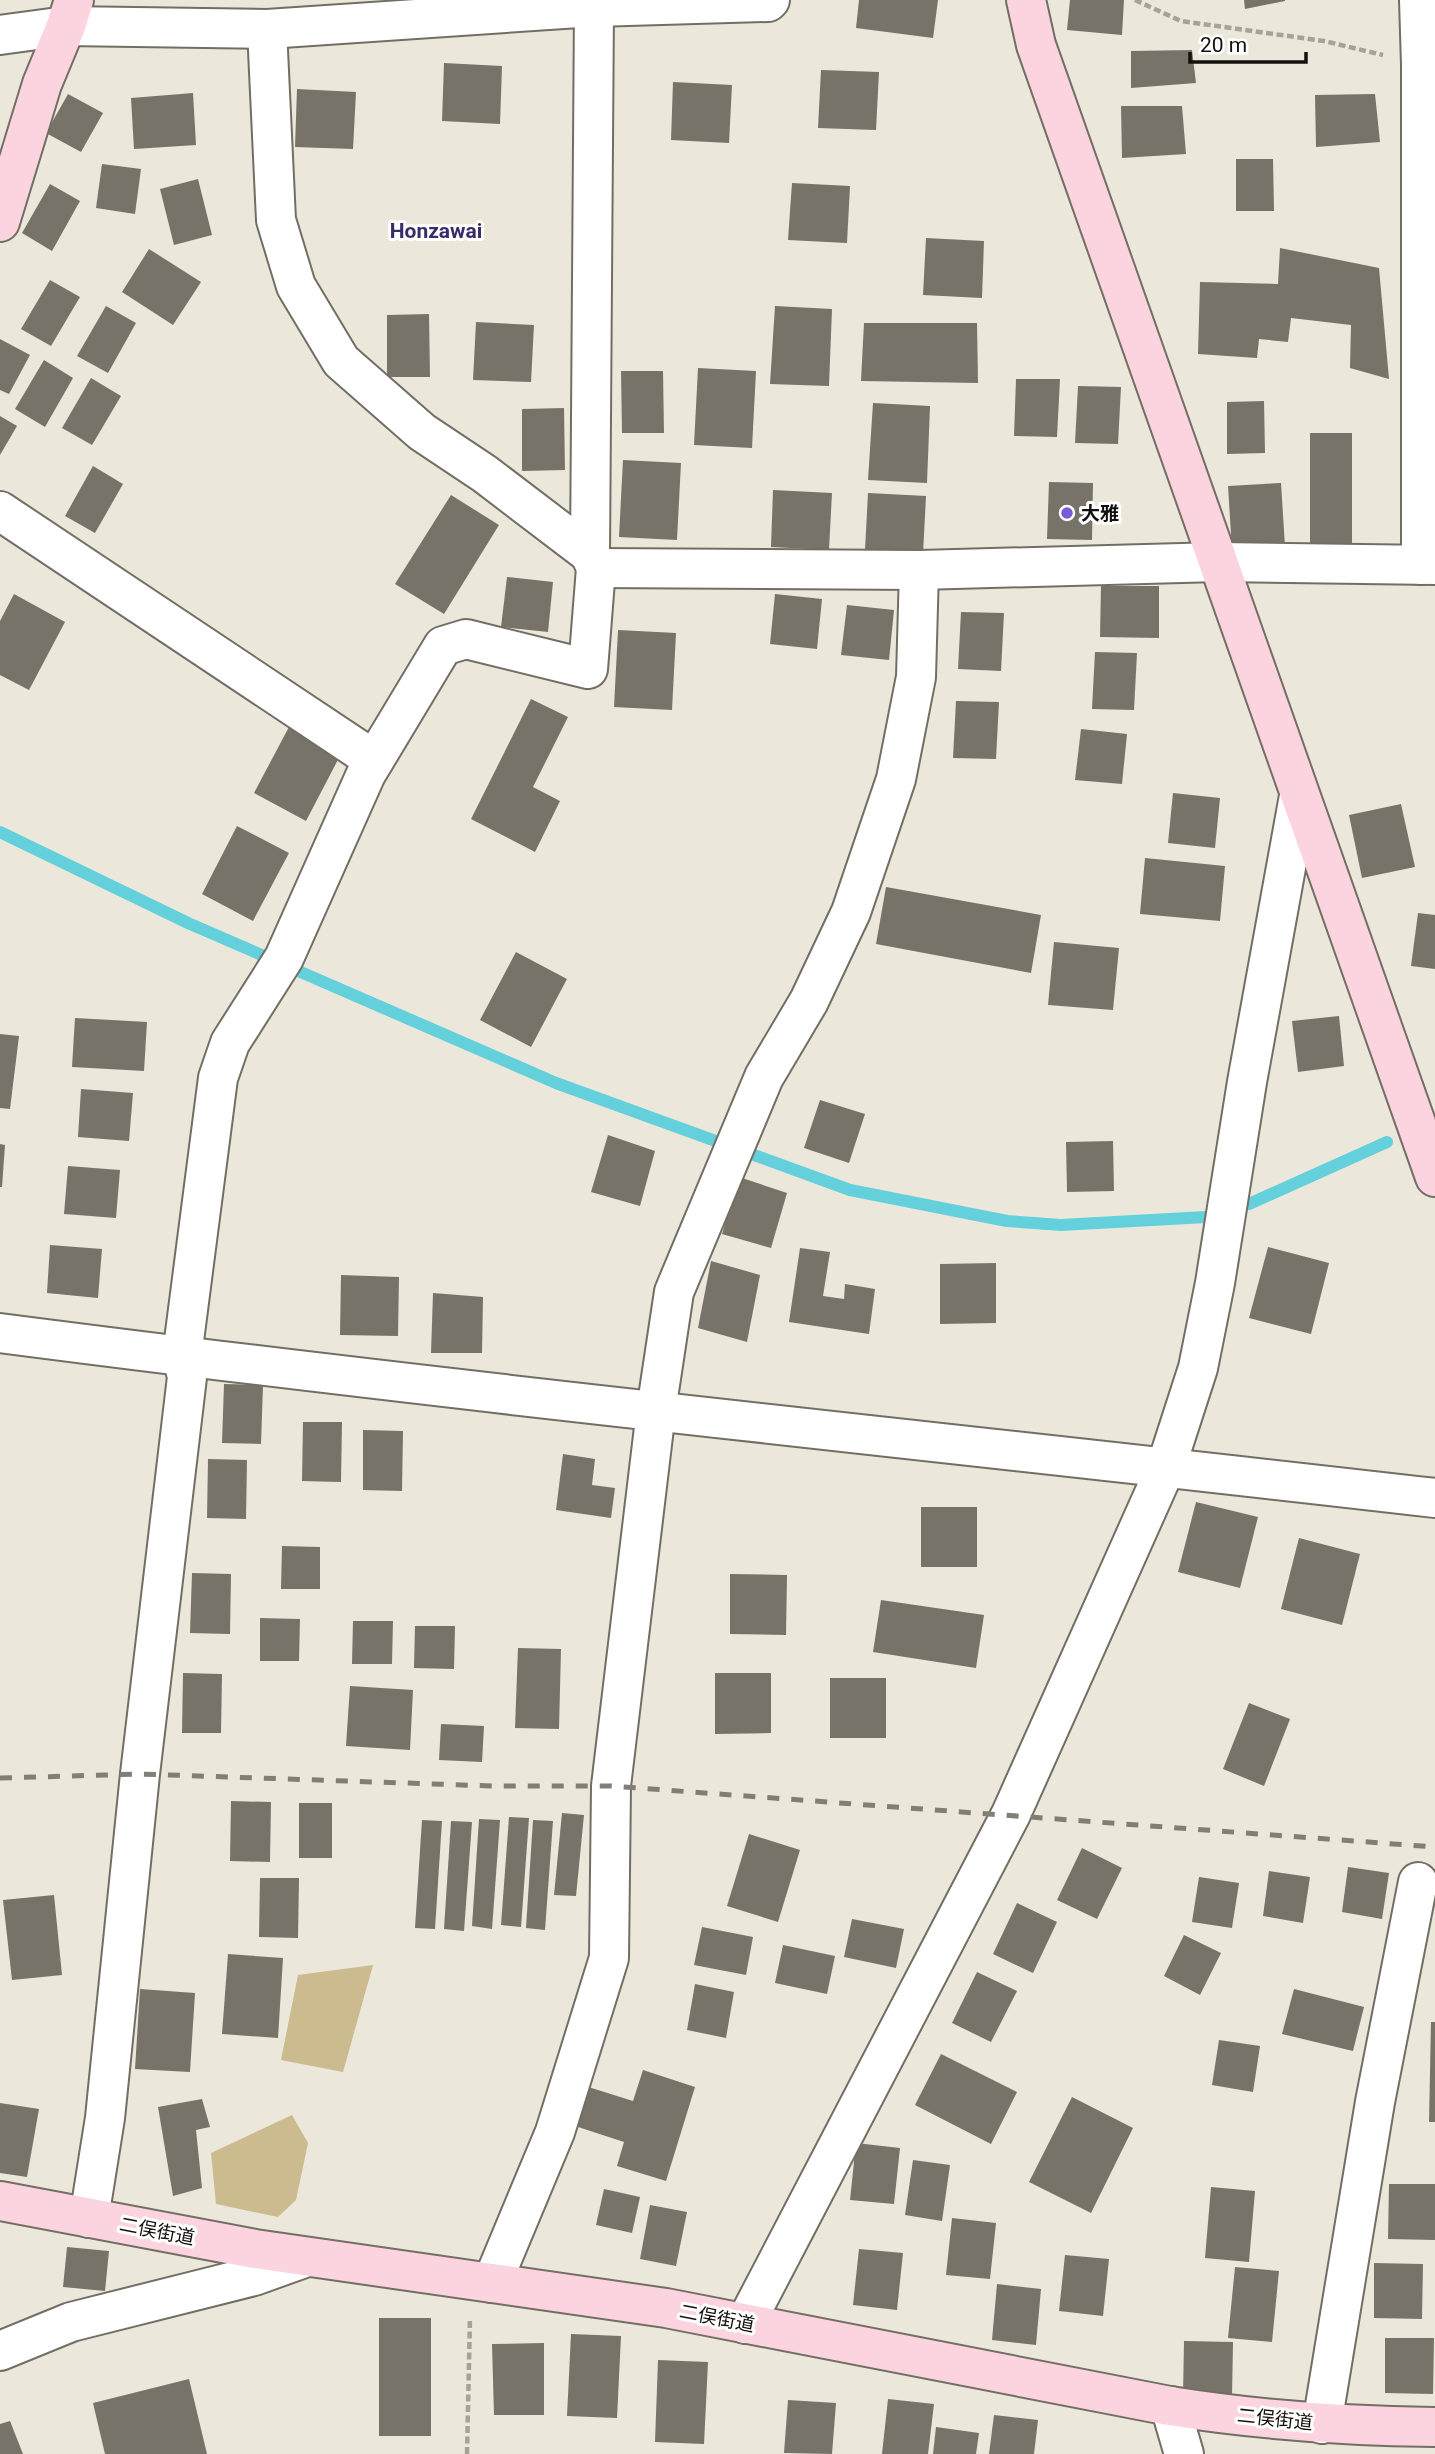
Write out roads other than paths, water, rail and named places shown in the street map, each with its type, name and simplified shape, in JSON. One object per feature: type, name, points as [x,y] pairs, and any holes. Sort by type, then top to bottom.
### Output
[{"type":"street","points":[[0,35],[70,13],[267,30],[594,7],[770,0]]},
{"type":"street","points":[[1026,0],[1036,46],[1299,796],[1423,1107],[1435,1177]]},
{"type":"street","points":[[267,30],[276,220],[296,286],[341,361],[422,432],[485,474],[593,561],[919,570],[1219,562],[1428,565],[1419,0]]},
{"type":"street","points":[[89,2218],[105,2118],[140,1774],[187,1377],[182,1356],[218,1078],[230,1044],[279,966],[366,774],[443,646],[466,639],[588,669],[593,561],[594,7]]},
{"type":"street","points":[[0,222],[42,84],[70,13]]},
{"type":"street","points":[[0,511],[374,760]]},
{"type":"street","points":[[481,2281],[555,2132],[609,1958],[611,1786],[656,1411],[674,1292],[764,1077],[809,1001],[851,912],[896,779],[916,677],[919,570]]},
{"type":"street","points":[[745,2324],[1011,1814],[1166,1467],[1198,1367],[1215,1283],[1249,1069],[1299,796]]},
{"type":"street","points":[[0,1333],[656,1411],[1435,1498]]},
{"type":"street","points":[[1322,2424],[1375,2102],[1418,1882]]},
{"type":"street","name":"二俣街道","points":[[0,2201],[255,2249],[666,2308],[1170,2406],[1322,2424],[1435,2427]]},
{"type":"street","points":[[0,2351],[71,2322],[254,2276],[307,2257]]},
{"type":"street","points":[[1170,2406],[1184,2454]]},
{"type":"waterway","points":[[0,832],[188,923],[556,1083],[850,1190],[1007,1221],[1061,1225],[1206,1217]]},
{"type":"waterway","points":[[1249,1204],[1387,1142]]},
{"type":"railway","points":[[0,1778],[140,1774],[493,1786],[611,1786],[1435,1847]]},
{"type":"place","name":"大雅","points":[[1067,513]]},
{"type":"district","name":"Honzawai","points":[[436,231]]}]
